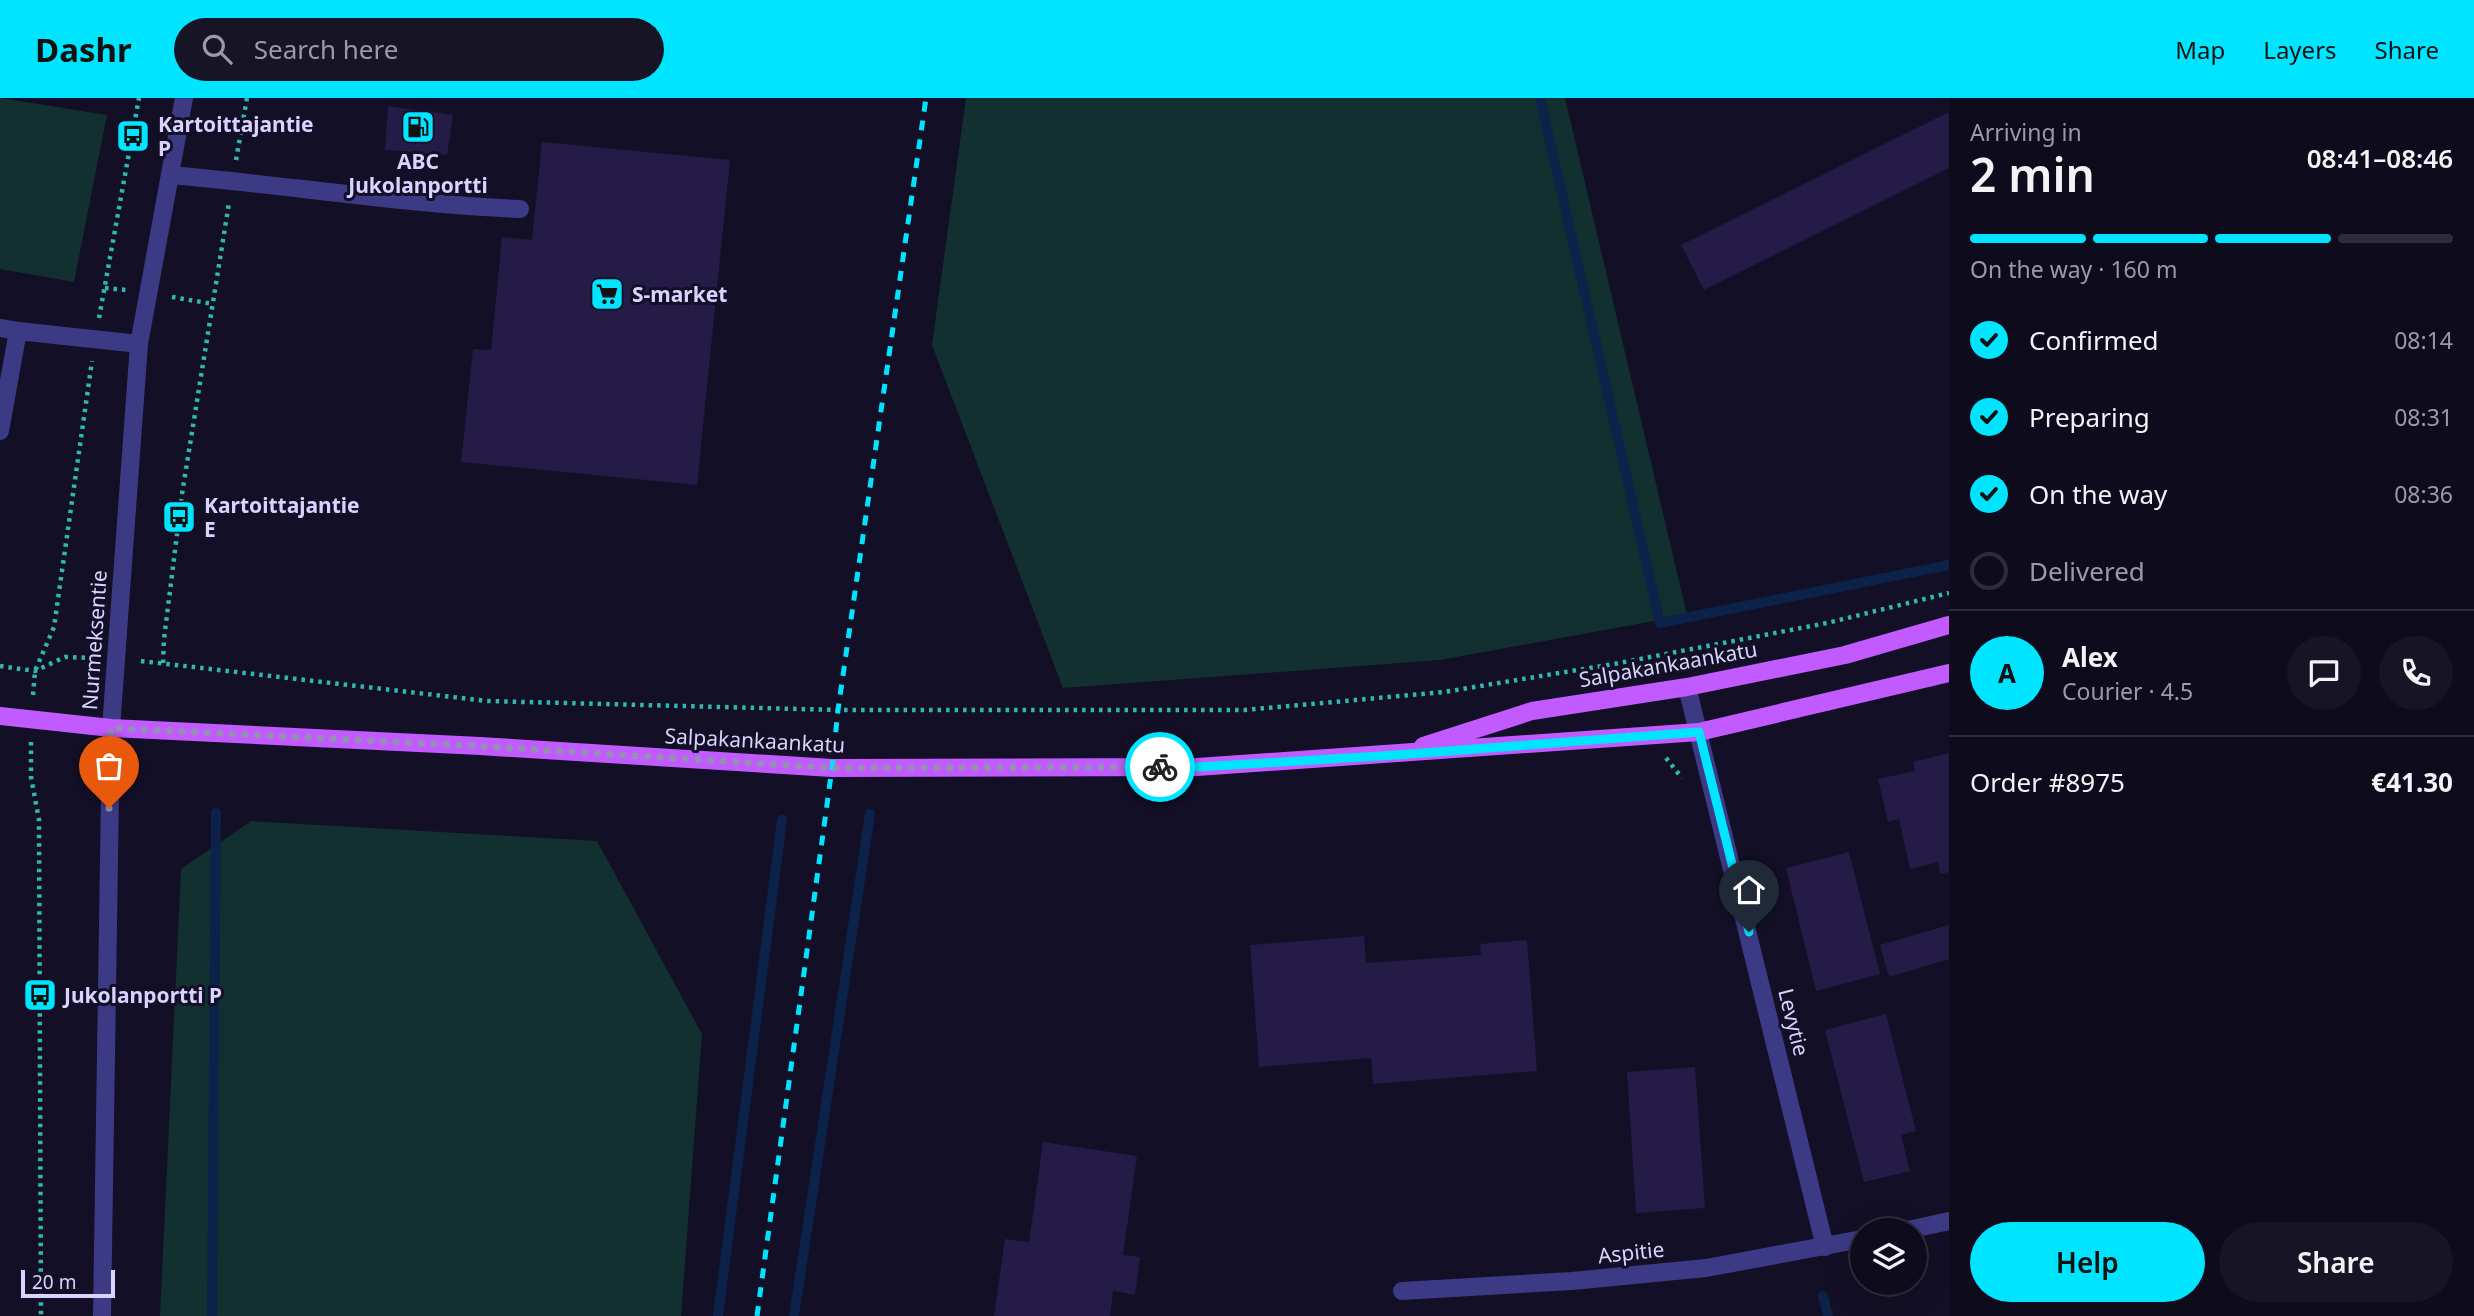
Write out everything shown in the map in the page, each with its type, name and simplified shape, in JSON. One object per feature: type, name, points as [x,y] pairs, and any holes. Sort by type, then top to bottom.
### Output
[{"type":"main road","name":"Salpakankaankatu","points":[[1396,755],[1532,711],[1687,687],[1845,655],[1949,625]]},
{"type":"main road","name":"Salpakankaankatu","points":[[0,716],[111,728],[480,746],[832,768],[1198,767],[1699,732],[1949,673]]},
{"type":"street","name":"Nurmeksentie","points":[[102,1316],[111,728],[115,659],[139,344],[184,98]]},
{"type":"street","points":[[170,175],[447,206],[520,208]]},
{"type":"street","points":[[0,431],[9,330],[139,344]]},
{"type":"street","name":"Levytie","points":[[1687,687],[1825,1247]]},
{"type":"street","points":[[1927,1226],[1949,1221]]},
{"type":"street","name":"Aspitie","points":[[1402,1290],[1572,1281],[1692,1269],[1850,1242]]},
{"type":"path","points":[[163,663],[182,494],[247,98]]},
{"type":"path","points":[[0,666],[35,671],[65,657],[115,659],[487,701],[838,710],[1245,710],[1444,692],[1614,664],[1827,623],[1949,593]]},
{"type":"green space","points":[[0,98],[107,115],[74,282],[0,269]]},
{"type":"green space","points":[[966,98],[1565,98],[1687,615],[1440,660],[1063,688],[932,345]]},
{"type":"green space","points":[[251,821],[597,841],[702,1034],[681,1316],[160,1316],[181,869]]},
{"type":"building","points":[[388,106],[453,115],[447,155],[385,150]]},
{"type":"building","points":[[1949,112],[1949,168],[1704,290],[1681,245]]},
{"type":"building","name":"S-market","points":[[542,142],[730,160],[697,485],[461,462],[473,349],[491,350],[502,237],[532,240]]},
{"type":"building","points":[[1949,753],[1949,872],[1940,874],[1938,862],[1910,869],[1899,819],[1888,822],[1878,779],[1915,771],[1913,762]]},
{"type":"building","points":[[1849,852],[1880,974],[1816,991],[1786,868]]},
{"type":"building","points":[[1949,925],[1949,959],[1889,977],[1880,945]]},
{"type":"building","points":[[1364,936],[1366,963],[1481,955],[1480,944],[1527,940],[1537,1071],[1373,1084],[1371,1058],[1259,1067],[1250,945]]},
{"type":"building","points":[[1886,1014],[1916,1131],[1901,1135],[1910,1171],[1864,1182],[1825,1030]]},
{"type":"building","points":[[1695,1067],[1705,1208],[1636,1213],[1627,1072]]},
{"type":"building","points":[[1043,1142],[1137,1156],[1123,1255],[1140,1257],[1135,1295],[1113,1291],[1110,1316],[994,1316],[1005,1239],[1029,1242]]},
{"type":"waterway","points":[[1540,98],[1660,623],[1949,565]]},
{"type":"waterway","points":[[212,1316],[216,813]]},
{"type":"waterway","points":[[794,1316],[870,814]]},
{"type":"waterway","points":[[718,1316],[782,820]]},
{"type":"waterway","points":[[1823,1296],[1828,1316]]},
{"type":"railway","points":[[757,1316],[838,710],[926,98]]},
{"type":"way so far","points":[[109,808],[111,728],[480,746],[832,768],[1160,767]]},
{"type":"place","name":"ABC Jukolanportti","points":[[418,127]]},
{"type":"place","name":"Kartoittajantie P","points":[[133,136]]},
{"type":"place","name":"S-market","points":[[607,294]]},
{"type":"place","name":"Kartoittajantie E","points":[[179,517]]},
{"type":"place","name":"Jukolanportti P","points":[[40,995]]},
{"type":"route","points":[[1160,767],[1396,755],[1699,732],[1749,932]]}]
